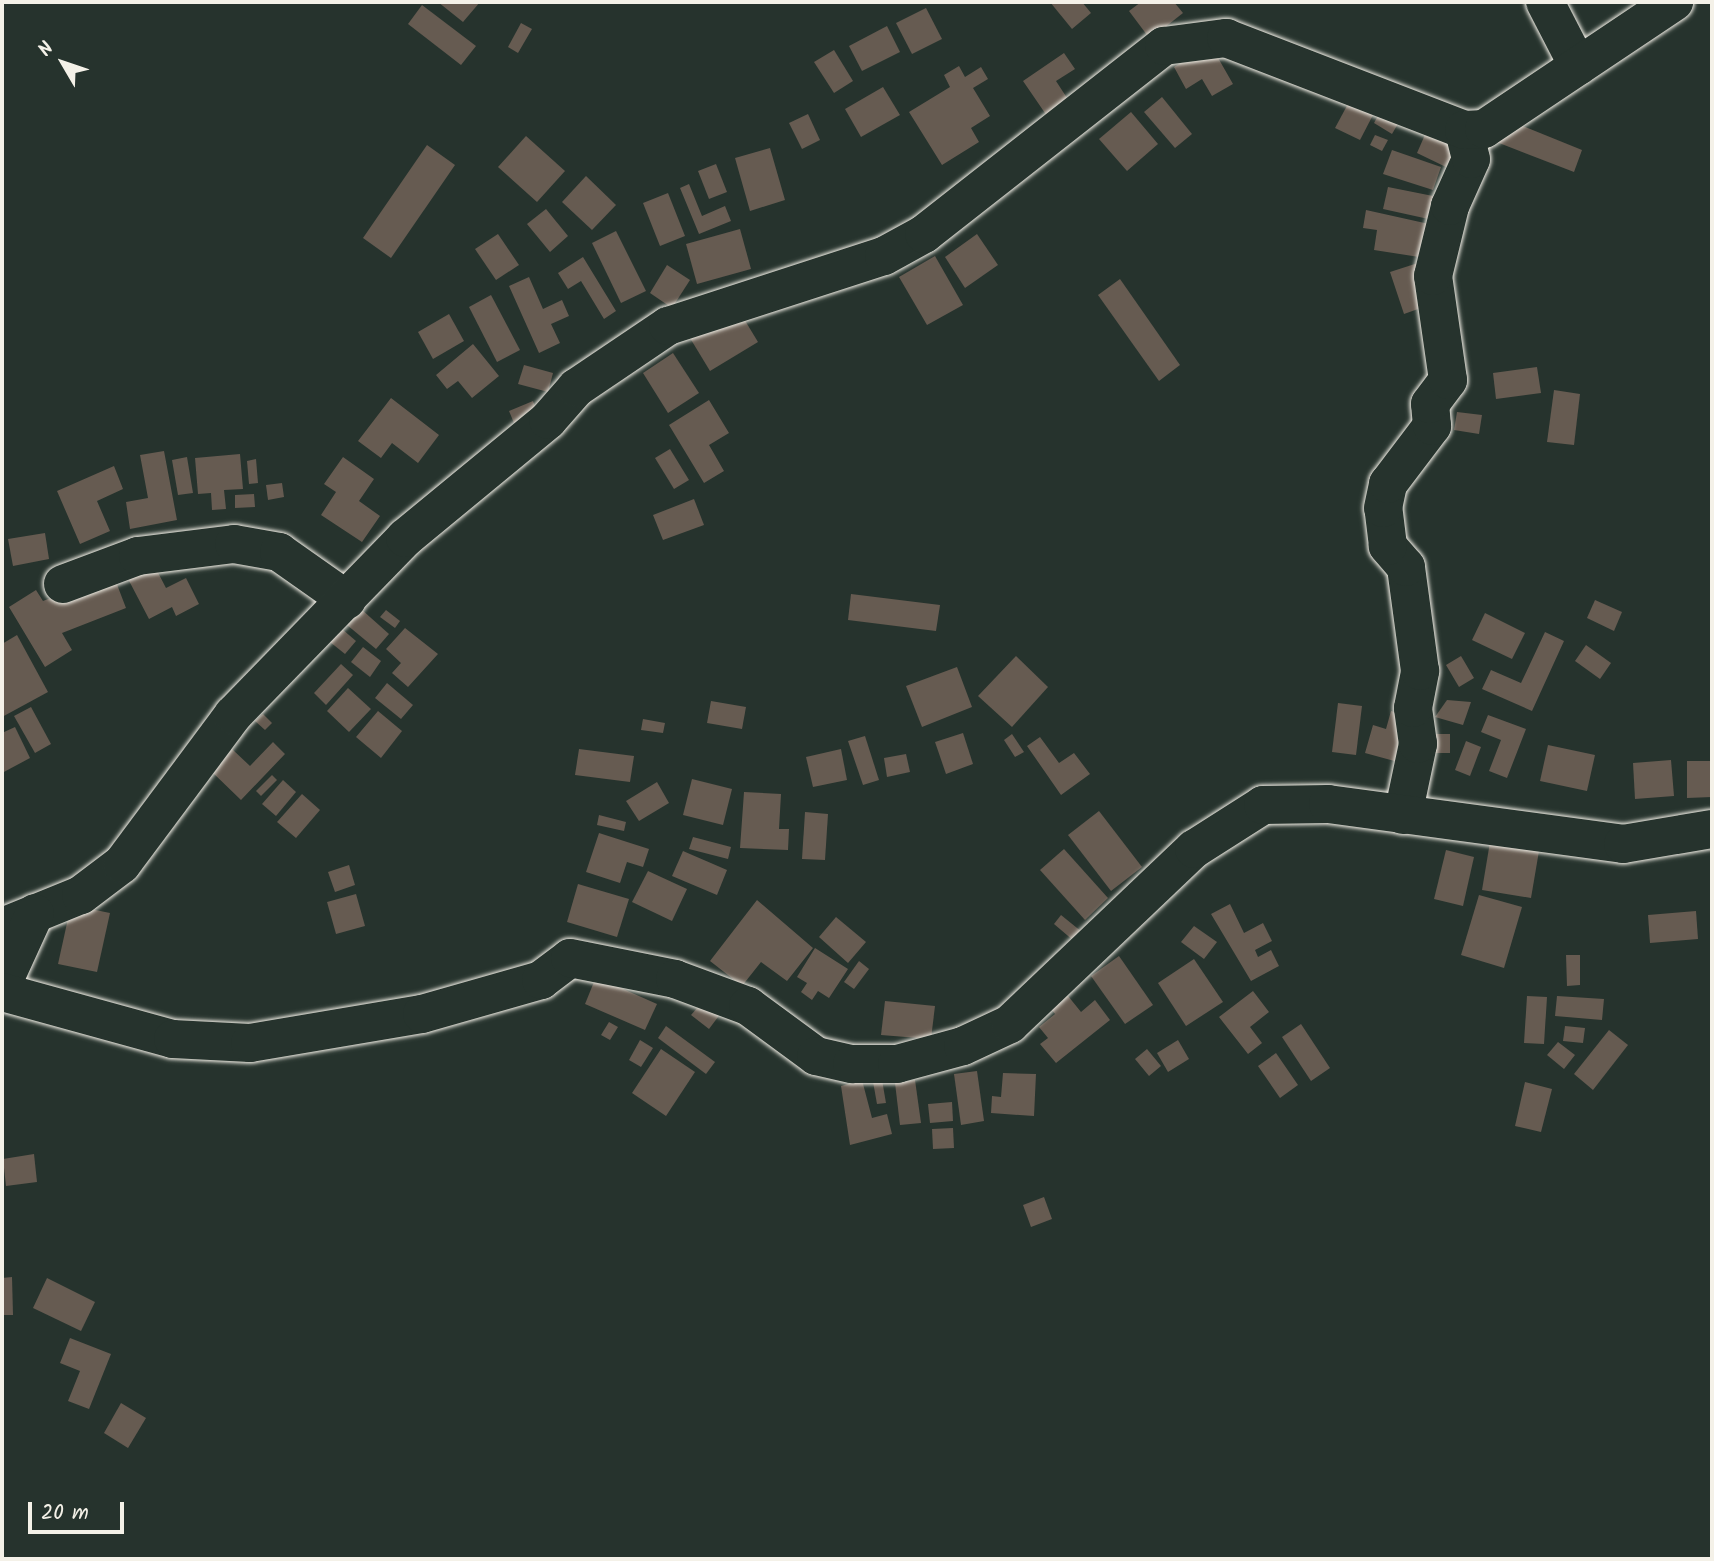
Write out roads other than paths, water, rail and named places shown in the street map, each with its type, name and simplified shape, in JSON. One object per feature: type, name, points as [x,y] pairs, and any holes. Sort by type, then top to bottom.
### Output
[{"type":"street","points":[[1545,2],[1578,66]]},
{"type":"street","points":[[2,985],[19,920],[81,895],[122,864],[225,725],[405,538],[548,420],[576,387],[668,326],[884,256],[924,234],[1164,46],[1226,38],[1247,43],[1464,130],[1484,129],[1674,2]]},
{"type":"street","points":[[1403,815],[1418,744],[1413,708],[1420,671],[1406,566],[1388,547],[1383,508],[1388,484],[1432,426],[1430,404],[1448,380],[1433,276],[1450,206],[1471,159],[1464,130]]},
{"type":"street","points":[[63,584],[138,556],[234,544],[279,552],[347,600]]},
{"type":"street","points":[[2,992],[173,1039],[250,1043],[422,1014],[541,980],[570,958],[675,979],[748,1006],[816,1056],[852,1064],[897,1064],[963,1046],[1010,1024],[1194,849],[1264,805],[1328,804],[1623,844],[1712,829]]}]
